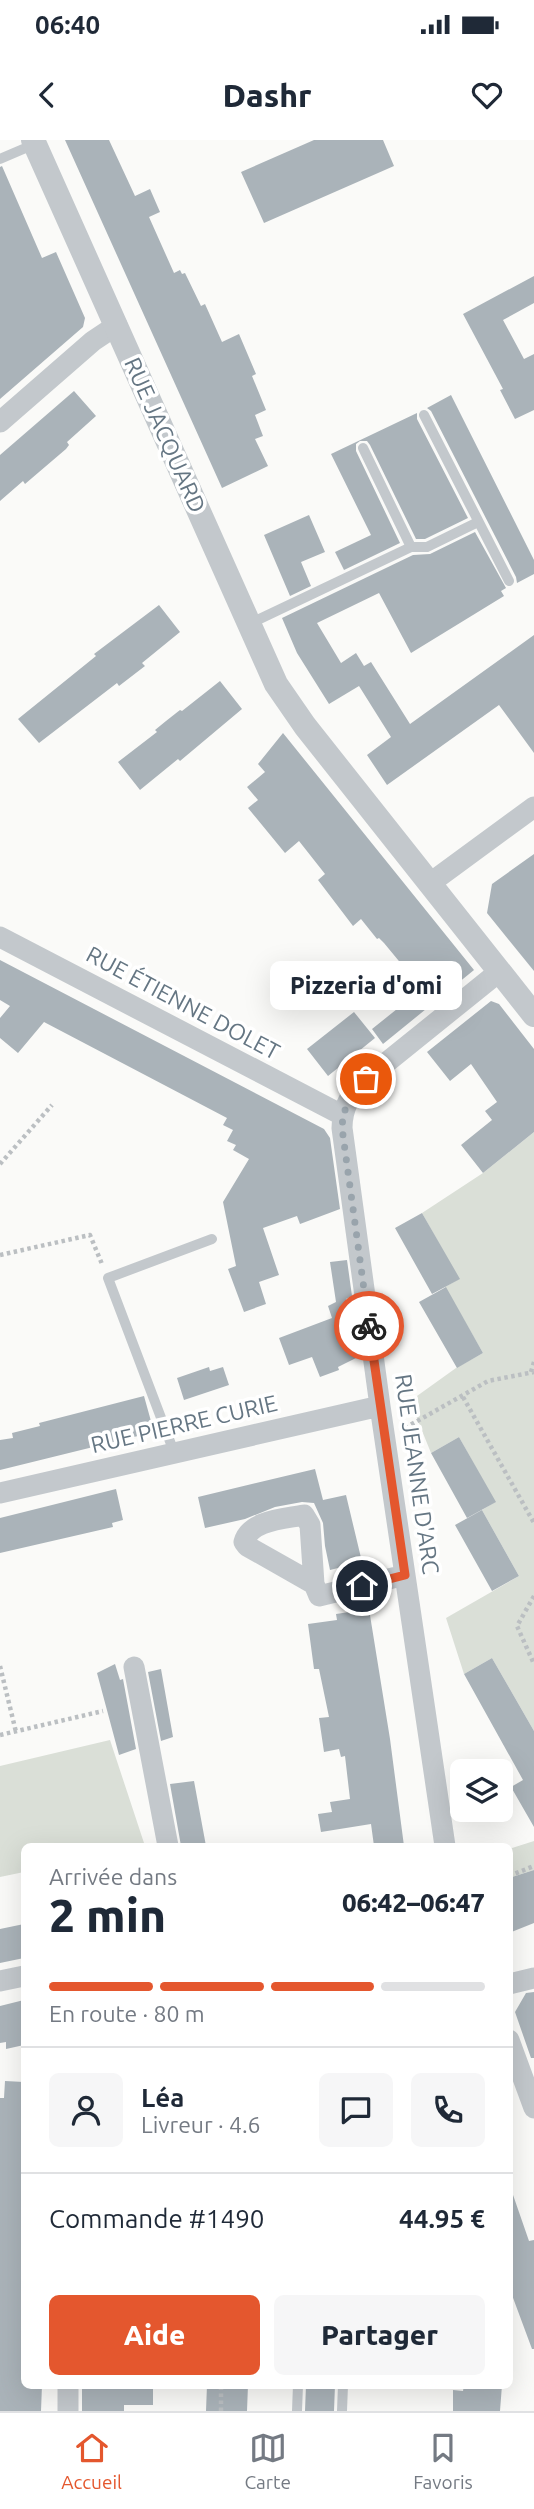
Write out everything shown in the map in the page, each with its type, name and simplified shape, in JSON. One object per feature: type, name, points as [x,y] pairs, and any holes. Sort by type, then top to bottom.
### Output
[{"type":"street","name":"RUE JACQUARD","points":[[34,142],[276,684],[305,726],[534,1015]]},
{"type":"street","points":[[0,422],[93,341],[117,325]]},
{"type":"street","points":[[429,884],[534,807]]},
{"type":"street","name":"RUE ÉTIENNE DOLET","points":[[0,937],[342,1115]]},
{"type":"street","points":[[342,1115],[349,1099],[366,1079],[500,971]]},
{"type":"street","name":"RUE JEANNE D'ARC","points":[[342,1115],[380,1406],[445,1843]]},
{"type":"street","name":"RUE PIERRE CURIE","points":[[0,1493],[380,1406]]},
{"type":"street","points":[[314,1584],[319,1596],[405,1575]]},
{"type":"street","points":[[134,1667],[167,1843]]},
{"type":"street","points":[[0,1981],[21,1977]]},
{"type":"street","points":[[513,1983],[534,1978]]},
{"type":"street","points":[[513,2051],[534,2108]]},
{"type":"street","points":[[68,2389],[68,2411]]},
{"type":"lane","points":[[0,159],[34,142]]},
{"type":"lane","points":[[424,415],[509,581]]},
{"type":"lane","points":[[363,448],[411,547]]},
{"type":"lane","points":[[249,624],[411,547],[427,547],[478,522]]},
{"type":"lane","points":[[174,1452],[108,1278],[212,1238]]},
{"type":"lane","points":[[297,2411],[298,2389]]},
{"type":"lane","points":[[342,2411],[343,2389]]},
{"type":"path","points":[[0,1164],[52,1105]]},
{"type":"path","points":[[2,1253],[90,1235],[108,1278]]},
{"type":"path","points":[[385,1437],[419,1422],[488,1381],[532,1372],[534,1362]]},
{"type":"path","points":[[463,1396],[534,1523]]},
{"type":"path","points":[[534,1596],[517,1626],[534,1664]]},
{"type":"path","points":[[0,1666],[16,1732]]},
{"type":"path","points":[[0,1735],[103,1711]]},
{"type":"path","points":[[513,1874],[534,1866]]},
{"type":"path","points":[[220,2411],[221,2389]]},
{"type":"shaded area","points":[[534,1132],[534,1731],[492,1658],[464,1674],[446,1618],[519,1576],[482,1510],[495,1502],[459,1437],[431,1453],[410,1401],[456,1368],[483,1353],[445,1287],[459,1279],[422,1213],[483,1173]]},
{"type":"shaded area","points":[[110,1740],[144,1843],[21,1843],[21,1873],[0,1877],[0,1766]]},
{"type":"shaded area","points":[[534,1841],[534,1870],[513,1877],[513,1848]]},
{"type":"building","points":[[65,140],[109,140],[135,196],[150,189],[160,212],[149,217],[174,273],[180,270],[182,274],[185,273],[201,306],[205,304],[222,342],[239,334],[256,374],[252,376],[266,410],[255,415],[263,436],[255,439],[268,466],[222,488]]},
{"type":"building","points":[[314,140],[383,140],[394,166],[264,223],[241,172]]},
{"type":"building","points":[[2,166],[42,258],[56,252],[85,318],[83,327],[0,399],[0,167]]},
{"type":"building","points":[[534,276],[534,303],[503,320],[524,359],[534,354],[534,410],[515,419],[500,390],[503,389],[463,314]]},
{"type":"building","points":[[74,391],[96,416],[67,442],[69,445],[66,449],[25,484],[23,481],[0,501],[0,455]]},
{"type":"building","points":[[451,395],[534,560],[534,574],[517,583],[431,411],[427,408]]},
{"type":"building","points":[[417,413],[417,419],[468,518],[425,539],[416,539],[370,445],[367,441],[360,441],[356,444],[356,451],[400,543],[344,570],[335,552],[371,535],[331,454]]},
{"type":"building","points":[[309,515],[325,552],[301,562],[311,586],[290,596],[264,535]]},
{"type":"building","points":[[475,532],[506,588],[501,591],[504,596],[411,653],[379,593],[317,623],[341,663],[356,653],[364,666],[371,662],[410,724],[534,635],[534,753],[499,705],[387,785],[367,755],[391,737],[359,686],[329,704],[297,653],[282,618],[413,555],[430,554]]},
{"type":"building","points":[[159,605],[180,632],[142,663],[145,666],[119,686],[117,683],[39,743],[18,719],[96,656],[94,654]]},
{"type":"building","points":[[220,681],[242,709],[180,761],[178,759],[140,790],[118,762],[157,732],[155,730],[166,721]]},
{"type":"building","points":[[283,733],[474,970],[383,1044],[372,1029],[422,989],[361,919],[353,926],[318,880],[325,874],[299,841],[285,853],[248,808],[258,800],[247,787],[265,772],[258,764]]},
{"type":"building","points":[[534,854],[534,971],[487,913],[492,884]]},
{"type":"building","points":[[0,960],[324,1129],[330,1138],[340,1209],[300,1224],[297,1216],[263,1228],[279,1275],[259,1282],[266,1304],[244,1312],[228,1269],[236,1266],[223,1202],[249,1159],[233,1150],[236,1145],[227,1141],[233,1130],[223,1125],[227,1118],[44,1022],[18,1053],[0,1038],[0,1018],[10,1006],[0,1000]]},
{"type":"building","points":[[491,1001],[499,1004],[534,1049],[534,1132],[483,1173],[461,1145],[492,1120],[485,1111],[497,1102],[471,1064],[450,1081],[427,1052]]},
{"type":"building","points":[[354,1012],[375,1038],[328,1076],[307,1049]]},
{"type":"building","points":[[422,1213],[460,1279],[432,1294],[395,1228]]},
{"type":"building","points":[[347,1260],[352,1296],[346,1299],[360,1356],[338,1367],[339,1370],[320,1377],[312,1357],[289,1365],[279,1338],[332,1318],[328,1306],[336,1302],[330,1262]]},
{"type":"building","points":[[446,1287],[483,1353],[457,1368],[419,1302]]},
{"type":"building","points":[[209,1367],[210,1371],[223,1367],[229,1385],[184,1400],[177,1378]]},
{"type":"building","points":[[144,1396],[154,1432],[0,1470],[0,1440],[13,1438],[12,1433],[40,1426],[39,1423]]},
{"type":"building","points":[[459,1437],[496,1502],[467,1518],[431,1453]]},
{"type":"building","points":[[315,1469],[323,1500],[346,1495],[362,1562],[330,1570],[323,1523],[314,1503],[302,1502],[275,1507],[245,1519],[205,1528],[198,1497]]},
{"type":"building","points":[[116,1489],[123,1520],[112,1523],[113,1527],[0,1553],[0,1518]]},
{"type":"building","points":[[482,1510],[519,1576],[492,1591],[455,1525]]},
{"type":"building","points":[[369,1609],[404,1843],[374,1843],[371,1824],[321,1832],[318,1814],[332,1812],[330,1802],[350,1799],[345,1756],[341,1757],[339,1749],[324,1752],[319,1718],[329,1717],[319,1669],[314,1669],[308,1624],[337,1620],[336,1614]]},
{"type":"building","points":[[492,1658],[534,1731],[534,1827],[513,1790],[513,1786],[523,1780],[464,1674]]},
{"type":"building","points":[[115,1664],[120,1680],[123,1679],[136,1749],[119,1755],[97,1673]]},
{"type":"building","points":[[161,1669],[173,1737],[161,1741],[148,1672]]},
{"type":"building","points":[[194,1781],[205,1843],[180,1843],[170,1784]]},
{"type":"building","points":[[534,1870],[534,1923],[513,1931],[513,1877]]},
{"type":"building","points":[[21,1925],[21,1959],[0,1963],[0,1929]]},
{"type":"building","points":[[534,1992],[534,2058],[531,2058],[515,2012],[526,1993]]},
{"type":"building","points":[[21,2001],[21,2046],[6,2049],[6,2042],[0,2043],[0,2006]]},
{"type":"building","points":[[5,2081],[21,2082],[21,2389],[42,2389],[41,2411],[0,2411],[0,2098],[4,2098]]},
{"type":"building","points":[[513,2195],[529,2241],[534,2240],[532,2349],[513,2298]]},
{"type":"building","points":[[82,2389],[153,2389],[153,2405],[124,2405],[124,2411],[82,2411]]},
{"type":"building","points":[[207,2389],[248,2389],[247,2411],[206,2411]]},
{"type":"building","points":[[306,2389],[335,2389],[334,2411],[305,2411]]},
{"type":"building","points":[[502,2389],[500,2411],[453,2411],[453,2390]]},
{"type":"way so far","points":[[366,1079],[349,1099],[342,1115],[342,1128],[369,1326]]},
{"type":"place","name":"Pizzeria d'omi","points":[[366,1079]]},
{"type":"route","points":[[362,1586],[405,1575],[369,1326]]}]
